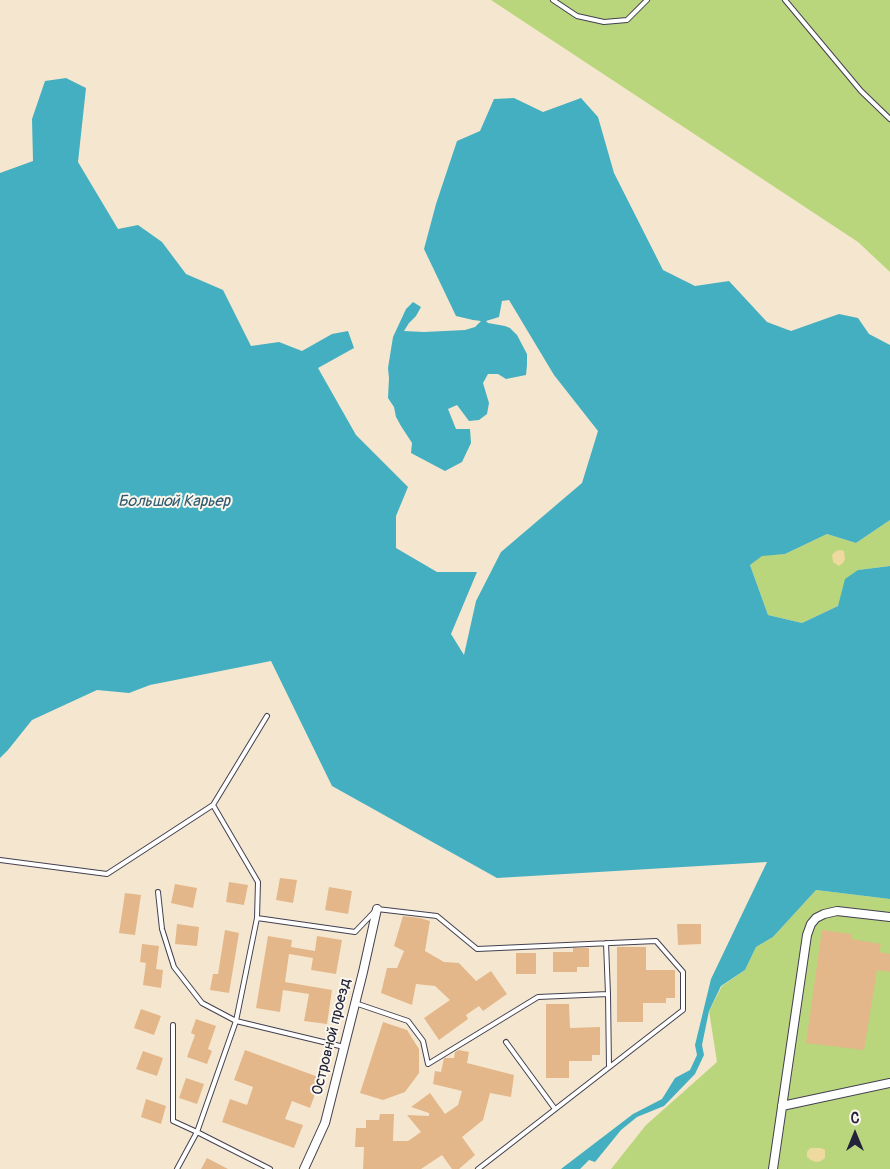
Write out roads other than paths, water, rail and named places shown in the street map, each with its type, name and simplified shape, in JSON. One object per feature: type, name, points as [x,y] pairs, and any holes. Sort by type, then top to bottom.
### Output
[{"type":"street","name":"Островной проезд","points":[[304,1169],[325,1123],[377,909]]},
{"type":"street","points":[[773,1169],[807,935],[811,924],[816,918],[837,910],[890,918]]},
{"type":"street","points":[[782,1106],[890,1083]]},
{"type":"lane","points":[[552,0],[577,16],[604,22],[627,20],[647,0]]},
{"type":"lane","points":[[786,0],[861,92],[890,119]]},
{"type":"lane","points":[[0,860],[107,874],[213,805],[267,716]]},
{"type":"lane","points":[[178,1169],[197,1132],[236,1021],[257,918],[258,882],[213,805]]},
{"type":"lane","points":[[158,892],[162,928],[174,967],[202,1003],[236,1021],[344,1047]]},
{"type":"lane","points":[[257,918],[355,932],[377,909],[437,916],[477,949],[656,941],[683,972],[683,1010],[478,1169]]},
{"type":"lane","points":[[606,943],[609,1067]]},
{"type":"lane","points":[[355,1003],[408,1021],[423,1040],[428,1064],[538,997],[608,994]]},
{"type":"lane","points":[[173,1025],[173,1121],[270,1169]]},
{"type":"lane","points":[[506,1042],[556,1109]]},
{"type":"water","name":"Большой Карьер","points":[[66,78],[86,88],[78,162],[118,229],[138,225],[162,242],[186,274],[223,290],[251,346],[279,342],[302,351],[332,334],[348,331],[354,348],[318,368],[356,435],[408,487],[396,516],[396,548],[437,572],[477,572],[451,634],[464,655],[476,601],[501,552],[582,483],[598,431],[554,375],[509,300],[502,301],[499,317],[486,321],[510,328],[517,335],[527,354],[526,375],[506,379],[498,374],[488,374],[483,383],[489,403],[487,414],[479,420],[469,421],[457,405],[448,409],[456,429],[470,429],[471,443],[462,462],[445,471],[411,453],[412,443],[396,417],[394,407],[388,398],[388,368],[393,337],[406,309],[413,302],[421,307],[404,331],[465,330],[475,327],[481,321],[456,316],[424,249],[436,204],[457,141],[480,131],[494,99],[514,98],[543,112],[581,98],[598,117],[614,173],[663,270],[695,286],[729,281],[767,322],[791,331],[839,314],[858,318],[869,334],[890,345],[890,520],[856,543],[827,534],[785,554],[762,556],[750,565],[768,615],[802,623],[838,606],[845,579],[858,570],[890,566],[890,899],[816,890],[773,937],[756,947],[745,970],[721,986],[709,1011],[702,1045],[704,1055],[695,1074],[664,1106],[637,1117],[621,1130],[595,1162],[589,1160],[580,1169],[561,1169],[633,1114],[662,1099],[675,1078],[690,1070],[697,1055],[695,1045],[711,979],[767,862],[497,878],[332,786],[271,661],[150,685],[129,693],[97,690],[32,720],[0,758],[0,173],[33,161],[32,119],[45,81]]}]
